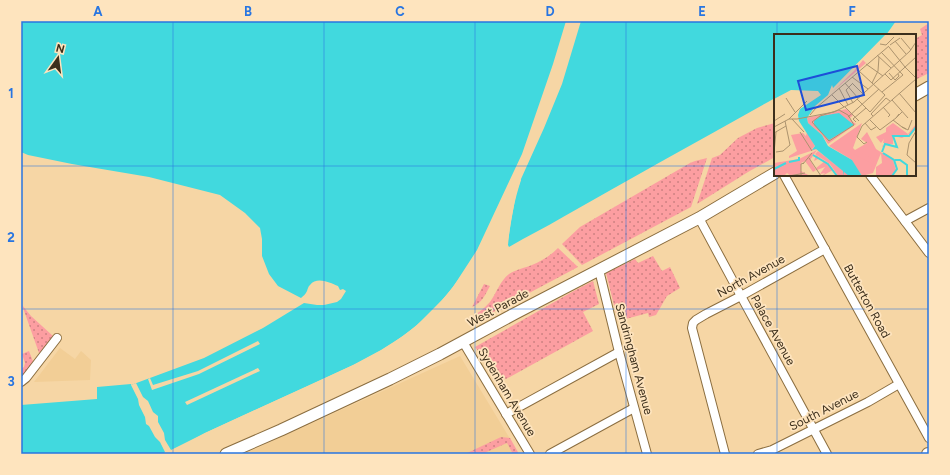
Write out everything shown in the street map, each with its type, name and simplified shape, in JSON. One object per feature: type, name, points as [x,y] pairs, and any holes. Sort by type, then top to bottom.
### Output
[{"type":"main road","points":[[916,94],[929,87]]},
{"type":"main road","name":"West Parade","points":[[226,454],[282,430],[390,379],[463,342],[699,218],[774,174]]},
{"type":"street","name":"Butterton Road","points":[[785,176],[929,438]]},
{"type":"street","points":[[871,176],[929,253]]},
{"type":"street","points":[[905,221],[929,208]]},
{"type":"street","name":"Palace Avenue","points":[[699,218],[827,454]]},
{"type":"street","name":"North Avenue","points":[[725,454],[692,328],[693,324],[696,320],[825,249]]},
{"type":"street","name":"Sandringham Avenue","points":[[599,270],[646,454]]},
{"type":"street","points":[[21,382],[26,378],[58,338]]},
{"type":"street","name":"Sydenham Avenue","points":[[463,342],[530,454]]},
{"type":"street","points":[[506,414],[619,352]]},
{"type":"street","name":"South Avenue","points":[[758,454],[772,450],[868,402],[899,384]]},
{"type":"street","points":[[550,454],[634,408]]},
{"type":"shaded area","points":[[929,23],[929,73],[916,80],[916,38],[922,35],[920,29]]},
{"type":"shaded area","points":[[774,123],[774,158],[697,204],[712,158],[720,155],[738,138],[757,128]]},
{"type":"shaded area","points":[[707,158],[691,207],[582,265],[562,244],[580,227],[690,163]]},
{"type":"shaded area","points":[[558,248],[578,267],[471,324],[468,320],[490,302],[501,283],[509,274],[539,262]]},
{"type":"shaded area","points":[[653,256],[662,271],[670,267],[680,288],[667,296],[656,315],[649,317],[648,313],[618,321],[606,273],[635,259],[638,263]]},
{"type":"shaded area","points":[[593,281],[599,304],[583,312],[593,331],[506,379],[494,372],[475,347],[572,292]]},
{"type":"shaded area","points":[[484,284],[490,286],[485,296],[481,301],[472,307]]},
{"type":"shaded area","points":[[22,305],[31,316],[53,336],[39,353]]},
{"type":"shaded area","points":[[60,348],[75,359],[81,351],[91,360],[90,380],[34,382]]},
{"type":"shaded area","points":[[29,351],[34,364],[23,378],[21,369],[24,367],[25,363],[22,354]]},
{"type":"shaded area","points":[[460,356],[512,442],[511,443],[517,454],[244,454]]},
{"type":"shaded area","points":[[501,437],[510,438],[519,454],[513,454],[507,443],[482,454],[465,454]]},
{"type":"water","points":[[21,21],[896,21],[887,34],[774,34],[774,99],[509,247],[511,220],[521,180],[518,175],[487,233],[462,275],[447,295],[411,330],[393,343],[357,363],[163,454],[21,454],[21,405],[97,399],[97,387],[131,385],[204,358],[263,328],[304,303],[324,305],[337,302],[346,291],[343,289],[340,290],[338,286],[327,282],[316,281],[309,286],[306,293],[301,298],[278,286],[269,274],[262,256],[262,239],[260,228],[245,213],[220,195],[149,177],[72,164],[28,155],[21,152]]},
{"type":"pier","points":[[566,21],[581,21],[562,84],[516,194],[507,247],[509,221],[518,179],[479,251],[454,288],[429,316],[404,338],[354,367],[206,435],[186,446],[167,454],[163,454],[165,452],[160,442],[146,424],[145,417],[131,385],[136,383],[143,397],[148,401],[153,412],[158,416],[158,422],[164,433],[165,440],[171,450],[353,365],[381,350],[416,326],[443,299],[453,287],[477,250],[522,154]]},
{"type":"pier","points":[[258,341],[260,344],[199,374],[152,390],[148,379],[150,378],[153,385],[198,371]]},
{"type":"pier","points":[[258,368],[260,371],[187,405],[185,402]]}]
